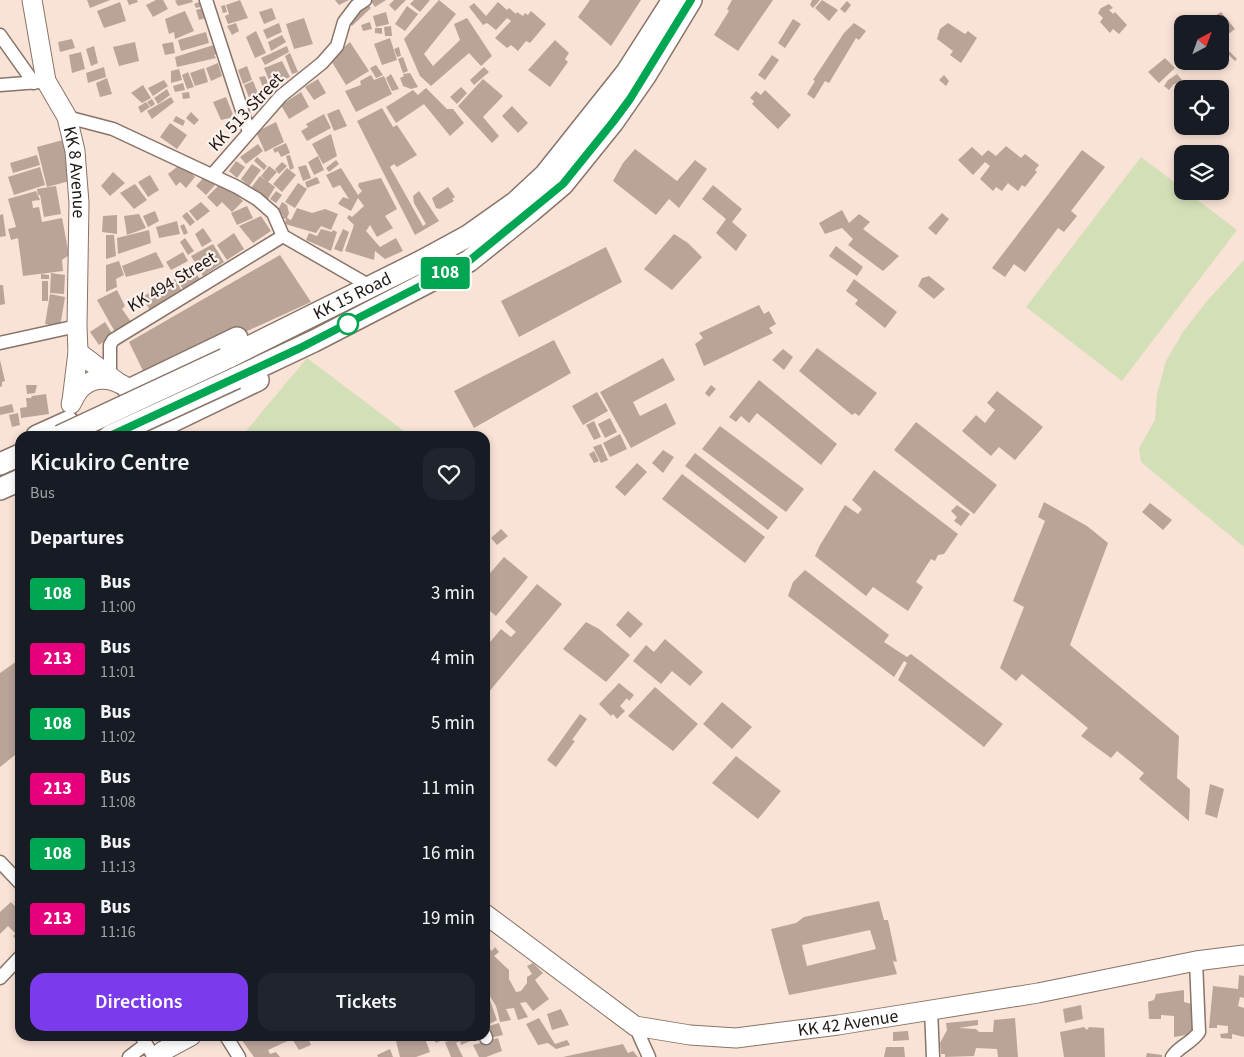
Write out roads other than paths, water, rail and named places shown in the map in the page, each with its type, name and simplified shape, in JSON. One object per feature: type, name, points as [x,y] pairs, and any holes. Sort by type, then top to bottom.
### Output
[{"type":"highway","name":"KK 15 Road","points":[[67,431],[225,359],[422,262],[468,236],[516,202],[540,180],[627,72],[673,0]]},
{"type":"highway","name":"KK 15 Road","points":[[121,431],[306,345],[469,261],[563,184],[630,99],[691,0]]},
{"type":"highway","points":[[118,382],[323,298],[370,286]]},
{"type":"highway","points":[[156,431],[369,325],[402,296]]},
{"type":"highway","points":[[0,453],[15,446]]},
{"type":"highway","points":[[0,464],[15,457]]},
{"type":"highway","points":[[0,489],[15,482]]},
{"type":"highway","points":[[0,501],[15,494]]},
{"type":"main road","name":"KK 8 Avenue","points":[[32,0],[40,82],[67,117],[75,151],[79,203],[78,352],[72,401],[68,411],[67,431]]},
{"type":"main road","points":[[78,352],[118,382],[138,400],[146,420],[147,431]]},
{"type":"main road","points":[[72,401],[81,388],[91,382],[103,380],[118,382]]},
{"type":"main road","name":"KK 42 Avenue","points":[[490,918],[636,1026],[690,1035],[736,1038],[838,1025],[1038,993],[1196,961],[1244,955]]},
{"type":"main road","points":[[150,1049],[163,1050],[181,1041]]},
{"type":"street","points":[[206,0],[248,132]]},
{"type":"street","name":"KK 513 Street","points":[[67,117],[113,128],[212,175],[280,96],[322,63],[337,46],[344,22],[356,6],[365,0]]},
{"type":"street","points":[[0,35],[40,82]]},
{"type":"street","points":[[0,84],[40,82]]},
{"type":"street","points":[[212,175],[237,187],[273,213],[282,236],[370,286]]},
{"type":"street","name":"KK 494 Street","points":[[118,382],[110,345],[112,340],[282,236]]},
{"type":"street","points":[[0,343],[77,326]]},
{"type":"street","points":[[0,862],[15,878]]},
{"type":"street","points":[[1172,1057],[1176,1051],[1194,1040],[1199,1032],[1196,961]]},
{"type":"street","points":[[0,978],[15,962]]},
{"type":"street","points":[[931,1009],[932,1057]]},
{"type":"street","points":[[636,1026],[649,1057]]},
{"type":"street","points":[[229,1041],[239,1057]]},
{"type":"street","points":[[129,1057],[150,1049]]}]
